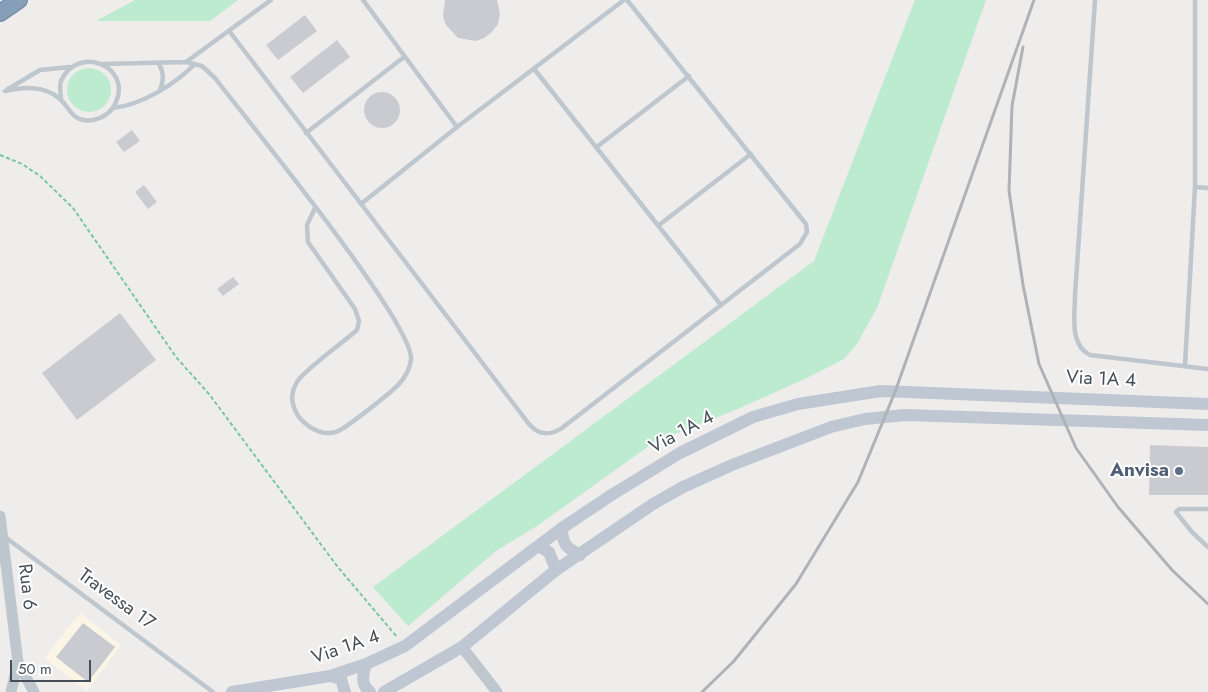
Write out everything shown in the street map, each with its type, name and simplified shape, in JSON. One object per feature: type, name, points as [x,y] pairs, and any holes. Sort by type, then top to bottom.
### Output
[{"type":"highway","points":[[0,13],[19,0]]},
{"type":"main road","name":"Via 1A 4","points":[[232,692],[330,676],[366,664],[405,646],[562,528],[680,453],[753,417],[826,398],[881,391],[1208,404]]},
{"type":"main road","points":[[384,692],[462,647],[556,570],[638,514],[684,487],[732,465],[831,427],[865,419],[906,415],[1208,425]]},
{"type":"main road","points":[[562,528],[562,536],[566,546],[580,554]]},
{"type":"main road","points":[[538,546],[549,552],[556,570]]},
{"type":"main road","points":[[366,664],[363,680],[370,692]]},
{"type":"main road","points":[[330,676],[341,679],[345,692]]},
{"type":"street","name":"Rua 6","points":[[0,516],[18,662],[34,692]]},
{"type":"street","points":[[462,647],[497,692]]},
{"type":"street","name":"Rua 6","points":[[11,692],[18,662]]},
{"type":"lane","points":[[186,62],[207,45],[230,32],[271,0]]},
{"type":"lane","points":[[363,0],[457,127]]},
{"type":"lane","points":[[230,32],[306,133],[529,424],[542,433],[549,434],[562,428],[800,244],[807,232],[806,224],[689,76],[625,0],[536,70],[457,127],[361,204]]},
{"type":"lane","points":[[1095,0],[1075,295],[1076,337],[1080,348],[1090,355],[1208,369]]},
{"type":"lane","points":[[1185,365],[1195,187],[1195,0]]},
{"type":"lane","points":[[306,133],[404,57]]},
{"type":"lane","points":[[61,100],[44,90],[35,88],[5,91],[17,82],[40,70],[70,67],[80,62],[92,61],[103,64],[186,62],[202,66],[215,78],[354,258],[402,331],[411,359],[408,372],[398,385],[338,432],[325,433],[316,431],[298,416],[293,404],[292,393],[297,381],[357,330],[359,321],[355,309],[308,242],[308,225],[315,208]]},
{"type":"lane","points":[[70,67],[60,82],[61,100],[67,111],[78,118],[91,120],[104,117],[113,108],[119,96],[118,83],[113,72],[103,64]]},
{"type":"lane","points":[[159,64],[163,72],[164,81],[160,90]]},
{"type":"lane","points":[[113,108],[122,107],[160,90],[182,76],[195,64]]},
{"type":"lane","points":[[536,70],[598,146],[721,305]]},
{"type":"lane","points":[[598,146],[689,76]]},
{"type":"lane","points":[[659,225],[750,154]]},
{"type":"lane","points":[[1195,187],[1208,188]]},
{"type":"lane","points":[[1208,509],[1180,509],[1176,512],[1192,532],[1208,547]]},
{"type":"lane","name":"Travessa 17","points":[[1,536],[213,692]]},
{"type":"path","points":[[0,155],[22,164],[40,176],[73,208],[176,357],[209,394],[337,566],[405,646]]},
{"type":"shaded area","points":[[80,613],[121,645],[87,691],[44,658]]},
{"type":"green space","points":[[135,0],[238,0],[210,21],[96,21]]},
{"type":"green space","points":[[915,0],[986,0],[877,308],[857,344],[844,359],[807,378],[740,408],[653,443],[537,526],[496,551],[408,626],[373,587],[814,261]]},
{"type":"green space","points":[[85,68],[93,68],[105,74],[111,90],[105,106],[93,112],[85,112],[73,106],[67,94],[67,86],[73,74]]},
{"type":"building","points":[[445,0],[497,0],[500,14],[498,24],[492,32],[476,41],[458,38],[446,25],[443,16]]},
{"type":"building","points":[[305,15],[317,31],[278,60],[266,45]]},
{"type":"building","points":[[337,40],[350,57],[303,93],[290,77]]},
{"type":"building","points":[[382,92],[389,93],[395,97],[399,103],[399,117],[395,123],[389,127],[382,128],[375,127],[369,123],[365,117],[364,110],[365,103],[369,97],[375,93]]},
{"type":"building","points":[[132,130],[140,141],[124,152],[116,142]]},
{"type":"building","points":[[144,185],[157,202],[148,209],[135,192]]},
{"type":"building","points":[[233,277],[239,284],[223,296],[217,289]]},
{"type":"building","points":[[120,313],[156,360],[77,420],[42,373]]},
{"type":"building","name":"Anvisa","points":[[1150,445],[1208,447],[1208,495],[1149,495]]},
{"type":"building","points":[[83,623],[115,647],[88,682],[56,657]]},
{"type":"railway","points":[[702,692],[734,661],[796,584],[858,482],[895,392],[1034,0]]},
{"type":"railway","points":[[1023,47],[1012,106],[1009,191],[1023,285],[1039,364],[1076,448],[1118,507],[1172,570],[1208,604]]},
{"type":"place","name":"Anvisa","points":[[1179,471]]}]
